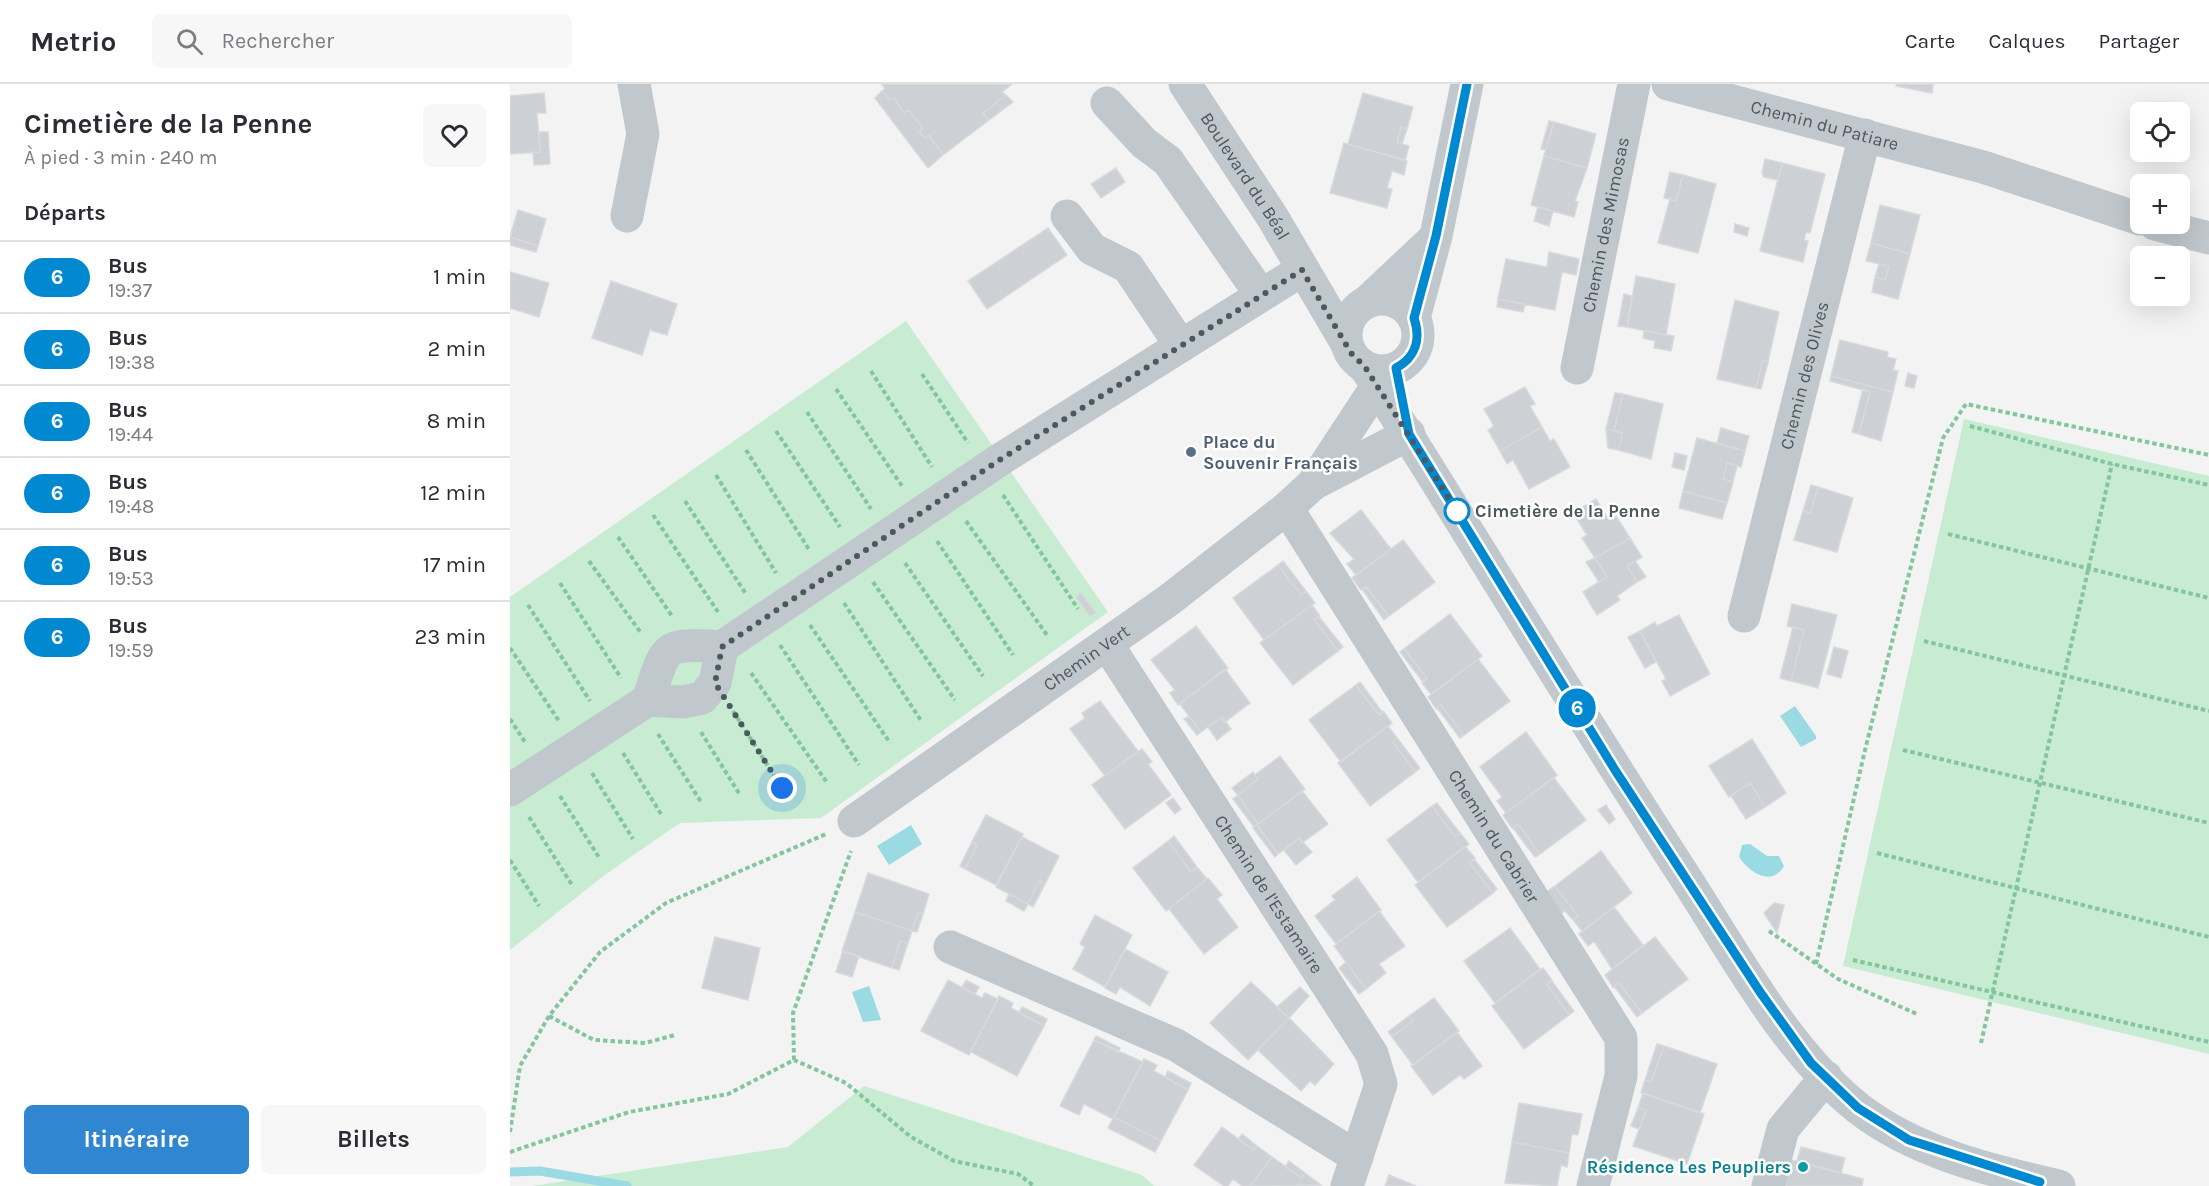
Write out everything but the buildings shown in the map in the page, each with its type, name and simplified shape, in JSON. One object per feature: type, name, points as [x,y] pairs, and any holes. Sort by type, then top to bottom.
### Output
[{"type":"street","points":[[627,216],[643,134],[633,84]]},
{"type":"street","points":[[1414,318],[1436,236],[1467,84]]},
{"type":"street","name":"Chemin des Mimosas","points":[[1577,368],[1634,84]]},
{"type":"street","name":"Chemin du Patiare","points":[[1668,84],[1983,167],[2130,216]]},
{"type":"street","name":"Boulevard du Béal","points":[[1192,89],[1273,218],[1302,270],[1371,366],[1409,434],[1622,779],[1760,992],[1811,1063],[1858,1108],[1909,1140],[1974,1163],[2059,1186]]},
{"type":"street","points":[[1107,104],[1144,144],[1168,161],[1261,295]]},
{"type":"street","name":"Chemin des Olives","points":[[1744,616],[1865,135]]},
{"type":"street","points":[[1067,216],[1092,249],[1128,267],[1181,346]]},
{"type":"street","points":[[2190,233],[2209,238]]},
{"type":"street","points":[[1362,306],[1377,299],[1398,303],[1414,318],[1417,327],[1416,347],[1404,363],[1371,366],[1349,320],[1362,306],[1436,236]]},
{"type":"street","points":[[511,790],[648,699],[661,660],[675,646],[690,643],[729,642],[1001,459],[1302,270]]},
{"type":"street","name":"Boulevard du Béal","points":[[1302,270],[1362,306]]},
{"type":"street","name":"Chemin Vert","points":[[1312,485],[1371,366]]},
{"type":"street","name":"Chemin Vert","points":[[856,832],[1169,600],[1287,508],[1312,485],[1409,434]]},
{"type":"street","name":"Chemin du Cabrier","points":[[1287,508],[1621,1038],[1621,1076],[1593,1186]]},
{"type":"street","points":[[648,699],[683,702],[702,698],[715,683],[729,642]]},
{"type":"street","name":"Chemin de l'Estamaire","points":[[950,947],[1176,1045],[1352,1172],[1381,1084],[1372,1054],[1107,644]]},
{"type":"street","points":[[1768,1186],[1783,1129],[1826,1077]]},
{"type":"path","points":[[1816,964],[1865,750],[1943,438],[1966,404],[2209,454]]},
{"type":"path","points":[[1970,426],[2112,464],[2209,485]]},
{"type":"path","points":[[1981,1043],[2112,464]]},
{"type":"path","points":[[653,515],[729,642],[828,784]]},
{"type":"path","points":[[1948,534],[2209,598]]},
{"type":"path","points":[[618,537],[690,643]]},
{"type":"path","points":[[589,561],[661,660]]},
{"type":"path","points":[[1924,641],[2209,711]]},
{"type":"path","points":[[715,683],[782,788]]},
{"type":"path","points":[[683,702],[740,795]]},
{"type":"path","points":[[1903,750],[2209,823]]},
{"type":"path","points":[[511,790],[572,885]]},
{"type":"path","points":[[510,1132],[520,1066],[549,1016],[600,952],[666,903],[856,832]]},
{"type":"path","points":[[794,1060],[793,1013],[856,832]]},
{"type":"path","points":[[1877,854],[2209,937]]},
{"type":"path","points":[[510,860],[539,906]]},
{"type":"path","points":[[1769,931],[1838,979],[1917,1014]]},
{"type":"path","points":[[1853,960],[2209,1042]]},
{"type":"path","points":[[549,1016],[594,1040],[645,1044],[675,1035]]},
{"type":"path","points":[[510,1152],[629,1112],[728,1094],[794,1060]]},
{"type":"path","points":[[794,1060],[846,1083],[911,1137],[954,1161],[1018,1174],[1034,1186]]},
{"type":"green space","points":[[906,321],[1108,612],[821,818],[680,823],[606,874],[510,950],[510,597]]},
{"type":"green space","points":[[1964,419],[2209,476],[2209,1054],[1843,966]]},
{"type":"green space","points":[[864,1086],[1142,1175],[1154,1186],[532,1186],[788,1147]]},
{"type":"water","points":[[1795,706],[1816,736],[1816,739],[1801,747],[1780,716]]},
{"type":"water","points":[[911,825],[922,844],[889,865],[877,846]]},
{"type":"water","points":[[1750,844],[1767,856],[1779,856],[1784,866],[1779,873],[1767,877],[1754,872],[1743,863],[1739,857],[1742,845]]},
{"type":"water","points":[[869,986],[881,1020],[863,1022],[852,992]]},
{"type":"waterway","points":[[510,1172],[540,1171],[627,1186]]},
{"type":"bus line","name":"6","points":[[1467,84],[1436,236],[1414,318],[1418,337],[1416,347],[1404,363],[1396,368],[1409,434],[1615,770],[1760,992],[1811,1063],[1858,1108],[1909,1140],[1974,1163],[2040,1182]]},
{"type":"place","name":"Place du Souvenir Français","points":[[1191,452]]},
{"type":"place","name":"Cimetière de la Penne","points":[[1457,511]]},
{"type":"place","name":"Résidence Les Peupliers","points":[[1803,1167]]},
{"type":"route","points":[[782,788],[715,683],[718,658],[722,647],[1001,459],[1302,270],[1351,353],[1365,367],[1457,511]]}]
